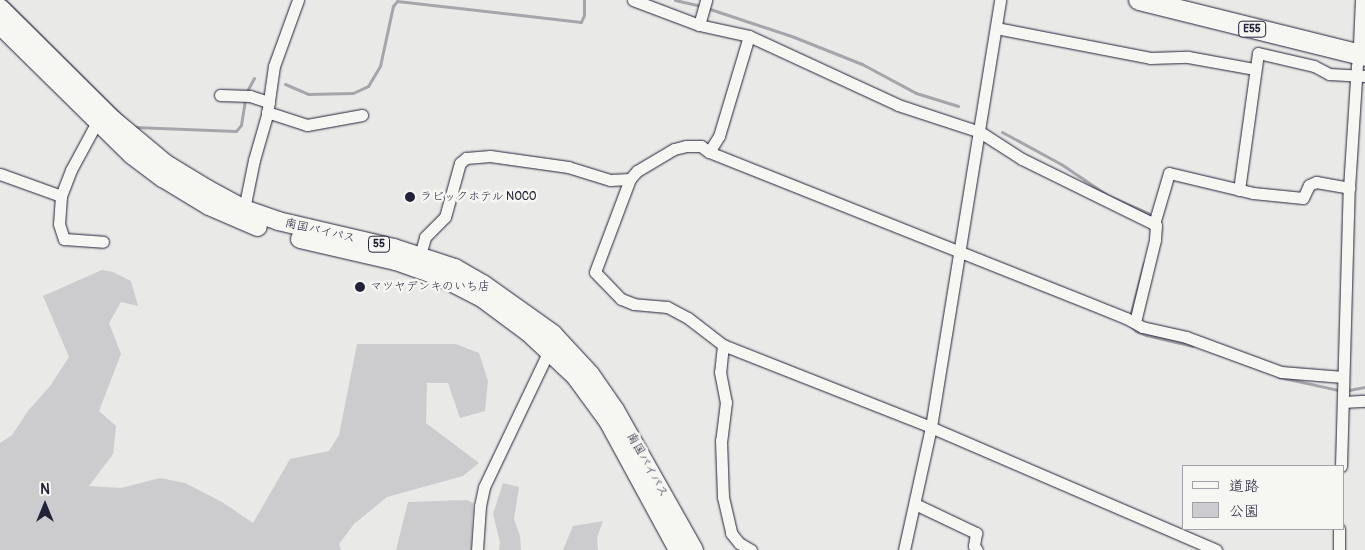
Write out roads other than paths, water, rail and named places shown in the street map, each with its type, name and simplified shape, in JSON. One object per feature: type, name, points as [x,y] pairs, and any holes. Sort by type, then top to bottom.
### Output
[{"type":"highway","name":"E55","points":[[1139,0],[1360,64]]},
{"type":"highway","name":"南国バイパス","points":[[3,11],[97,122],[132,156],[208,206],[229,216],[291,238],[419,261],[505,313],[575,376],[608,421],[678,550]]},
{"type":"highway","name":"南国バイパス","points":[[3,11],[112,119],[166,164],[244,208],[297,227],[462,272],[518,307],[553,334],[590,374],[634,439],[694,550]]},
{"type":"street","points":[[244,208],[268,107],[274,66],[298,0]]},
{"type":"street","points":[[633,0],[699,24],[749,36],[898,104],[980,132],[1022,159],[1154,224]]},
{"type":"street","points":[[699,24],[706,0]]},
{"type":"street","points":[[904,550],[931,428],[1000,0]]},
{"type":"street","points":[[1341,465],[1349,188],[1360,64],[1361,0]]},
{"type":"street","points":[[996,28],[1150,58],[1188,57],[1255,69]]},
{"type":"street","points":[[709,152],[720,136],[749,36]]},
{"type":"street","points":[[1239,190],[1258,53],[1314,66],[1329,74],[1360,64]]},
{"type":"street","points":[[220,95],[250,96],[268,107],[307,125],[362,116]]},
{"type":"street","points":[[97,122],[71,170],[61,196],[59,224],[64,239],[103,242]]},
{"type":"street","points":[[1216,550],[931,428],[723,345],[688,318],[667,307],[634,304],[620,299],[595,272],[630,179],[637,171],[674,149],[686,146],[701,146],[709,152],[1130,320],[1142,327],[1186,337],[1281,372],[1343,377]]},
{"type":"street","points":[[419,261],[425,238],[445,217],[460,163],[466,158],[490,156],[568,167],[610,180],[630,179]]},
{"type":"street","points":[[1130,320],[1156,236],[1156,225],[1154,224],[1169,173],[1239,190],[1303,198],[1309,185],[1316,182],[1349,188]]},
{"type":"street","points":[[0,174],[61,196]]},
{"type":"street","points":[[723,345],[720,372],[726,402],[721,440],[723,497],[731,533],[739,543],[751,550]]},
{"type":"street","points":[[477,550],[480,506],[484,487],[549,351]]},
{"type":"street","points":[[1343,402],[1365,400]]},
{"type":"street","points":[[915,504],[976,533],[974,546],[977,550]]},
{"type":"street","points":[[1339,530],[1339,550]]},
{"type":"waterway","points":[[5,0],[127,121]]},
{"type":"waterway","points":[[285,84],[308,94],[353,93],[368,86],[380,66],[393,6],[397,1],[581,22],[584,15],[584,0]]},
{"type":"waterway","points":[[675,0],[701,6]]},
{"type":"waterway","points":[[707,8],[794,37],[862,64],[916,93],[958,106]]},
{"type":"waterway","points":[[134,127],[236,131],[241,125],[246,93],[254,78]]},
{"type":"waterway","points":[[1002,132],[1061,164],[1107,195],[1148,213],[1151,217]]},
{"type":"waterway","points":[[1130,317],[1144,263]]},
{"type":"waterway","points":[[1131,326],[1136,331],[1146,335],[1193,346]]},
{"type":"waterway","points":[[1279,377],[1338,390]]},
{"type":"waterway","points":[[1349,390],[1365,387]]},
{"type":"place","name":"ラビックホテル NOCO","points":[[410,197]]},
{"type":"place","name":"マツヤデンキのいち店","points":[[360,287]]}]
